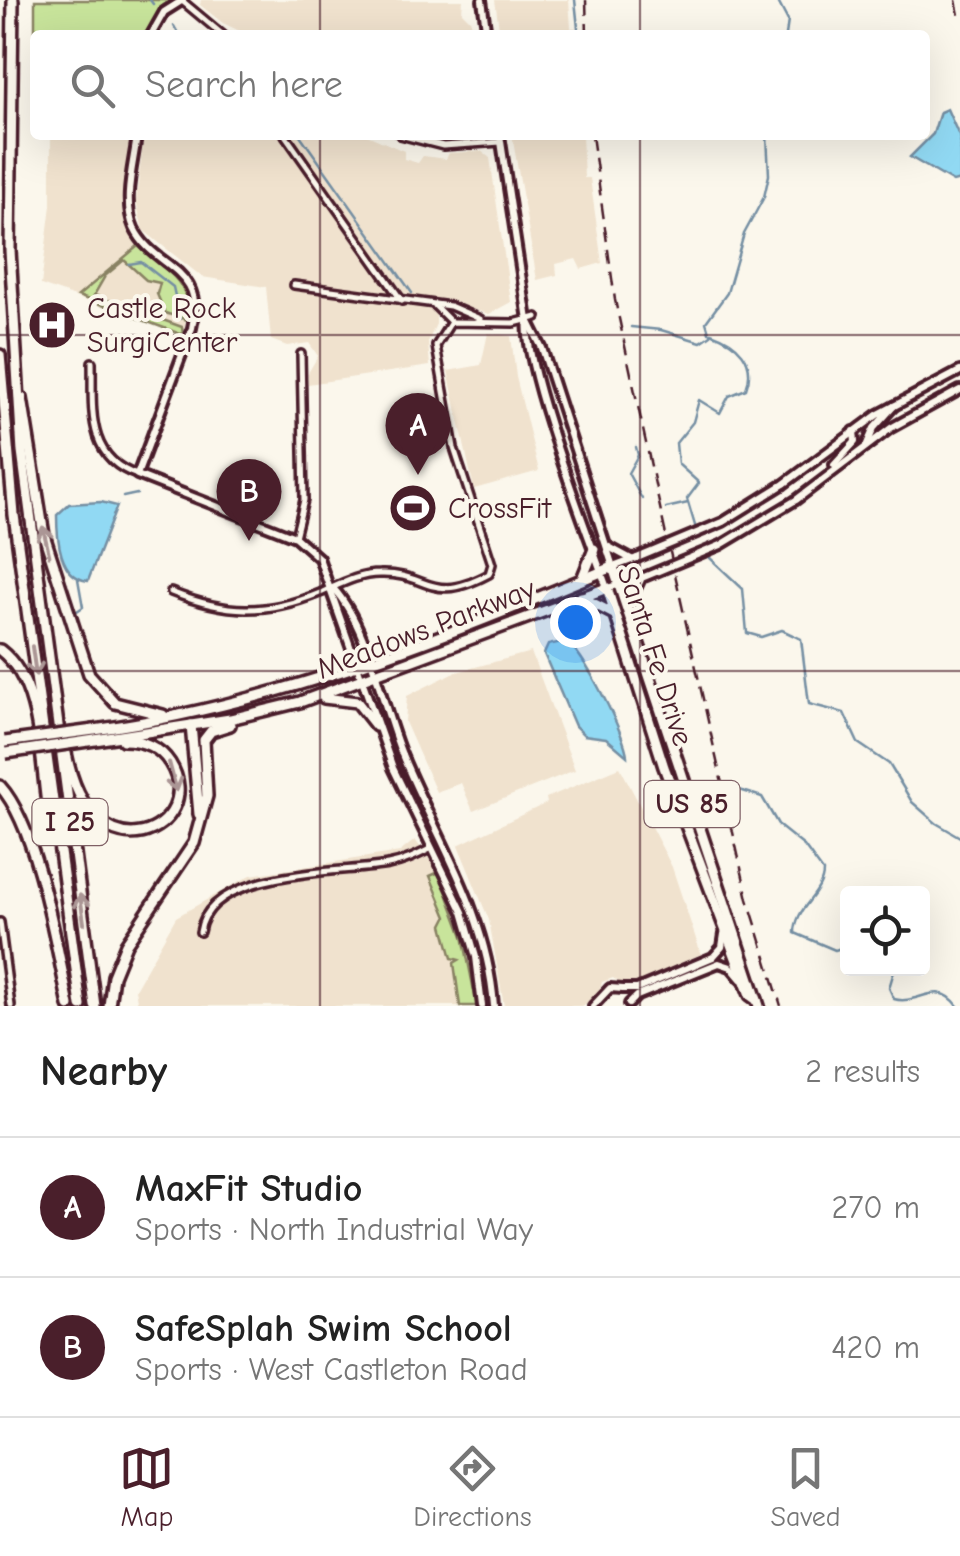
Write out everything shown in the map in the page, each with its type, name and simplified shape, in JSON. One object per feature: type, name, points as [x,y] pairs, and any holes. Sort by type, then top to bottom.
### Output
[{"type":"highway","name":"I 25","points":[[13,0],[9,199],[14,358],[44,639],[95,1006]]},
{"type":"highway","name":"I 25","points":[[0,355],[14,515],[80,1006]]},
{"type":"highway","points":[[14,358],[44,535],[86,666],[96,685],[115,704],[174,716],[191,726],[200,823]]},
{"type":"highway","points":[[581,580],[594,549]]},
{"type":"highway","name":"Meadows Parkway","points":[[95,735],[264,698],[369,663],[612,567]]},
{"type":"highway","name":"Santa Fe Drive","points":[[612,567],[758,1003]]},
{"type":"highway","points":[[628,607],[642,577]]},
{"type":"highway","name":"Meadows Parkway","points":[[95,735],[191,726],[307,700],[606,588]]},
{"type":"highway","name":"Santa Fe Drive","points":[[606,588],[722,922],[747,986],[758,1003]]},
{"type":"highway","points":[[581,597],[616,616]]},
{"type":"highway","points":[[3,748],[95,735],[142,742],[168,759],[178,779],[174,809],[158,826],[139,834],[115,832],[95,820],[72,779],[44,639]]},
{"type":"highway","points":[[0,650],[15,665],[28,692],[51,829],[60,857]]},
{"type":"highway","points":[[307,700],[351,700],[364,707],[376,726]]},
{"type":"highway","points":[[109,1006],[123,949],[185,861],[200,823],[207,788],[204,740],[211,731],[245,716]]},
{"type":"highway","points":[[0,786],[14,806],[38,877],[69,1006]]},
{"type":"main road","points":[[154,30],[164,12],[182,0]]},
{"type":"main road","points":[[482,0],[486,30]]},
{"type":"main road","points":[[137,140],[131,221],[143,242],[185,278],[195,314],[137,476],[295,538],[316,555],[332,588],[376,726],[468,926],[482,1006]]},
{"type":"main road","name":"Santa Fe Drive","points":[[501,140],[531,358],[606,588]]},
{"type":"main road","name":"Santa Fe Drive","points":[[528,320],[542,348],[612,567]]},
{"type":"main road","name":"Meadows Parkway","points":[[612,567],[722,522],[784,484],[896,403],[960,370]]},
{"type":"main road","name":"Meadows Parkway","points":[[606,588],[722,545],[796,500],[867,445],[960,390]]},
{"type":"main road","points":[[867,445],[874,428],[896,403]]},
{"type":"main road","points":[[832,471],[855,442],[854,431]]},
{"type":"main road","points":[[606,545],[634,559]]},
{"type":"main road","points":[[332,588],[349,609],[406,764],[472,904],[488,958],[494,1006]]},
{"type":"main road","points":[[593,1006],[602,1002],[610,988],[637,988],[716,955],[724,940],[722,922]]},
{"type":"main road","points":[[623,989],[629,1005],[637,996],[719,963],[731,967],[747,986]]},
{"type":"street","points":[[182,0],[217,30]]},
{"type":"street","points":[[289,140],[402,301]]},
{"type":"street","points":[[420,140],[443,146],[486,140]]},
{"type":"street","points":[[294,285],[461,309],[482,320]]},
{"type":"street","points":[[435,306],[451,322]]},
{"type":"street","points":[[172,592],[214,608],[252,612],[289,605],[382,574],[444,590],[492,571],[454,448],[436,354],[440,334],[451,322],[538,317]]},
{"type":"street","points":[[295,538],[304,500],[300,354]]},
{"type":"street","points":[[92,362],[97,443],[112,463],[137,476]]},
{"type":"street","points":[[200,932],[210,909],[245,886],[387,865],[432,848]]},
{"type":"street","points":[[0,922],[12,1006]]},
{"type":"shaded area","points":[[201,0],[463,0],[462,12],[471,21],[472,30],[238,30],[200,5]]},
{"type":"shaded area","points":[[495,0],[569,0],[571,28],[576,28],[576,30],[499,30]]},
{"type":"shaded area","points":[[51,140],[130,140],[122,207],[126,223],[138,246],[182,285],[188,309],[183,335],[41,285],[51,205]]},
{"type":"shaded area","points":[[143,140],[379,140],[404,151],[404,159],[418,163],[423,156],[446,159],[449,153],[481,151],[490,158],[511,302],[489,314],[436,299],[436,324],[428,342],[430,366],[308,384],[308,373],[318,356],[309,343],[287,346],[271,340],[266,287],[202,277],[143,230],[136,201]]},
{"type":"shaded area","points":[[513,140],[582,140],[584,178],[590,178],[602,263],[581,269],[576,259],[556,264],[557,275],[537,280]]},
{"type":"shaded area","points":[[488,333],[511,336],[516,377],[539,471],[474,489],[448,371],[481,365]]},
{"type":"shaded area","points":[[531,652],[575,770],[473,811],[461,783],[436,792],[405,722],[407,696],[453,673]]},
{"type":"shaded area","points":[[620,767],[672,867],[701,954],[637,984],[623,985],[613,978],[602,982],[597,997],[582,1006],[504,1006],[489,920],[458,845],[547,803],[546,798]]},
{"type":"shaded area","points":[[415,840],[439,872],[455,909],[477,1006],[138,1006],[135,989],[176,917],[251,875],[400,852]]},
{"type":"green space","points":[[35,0],[170,0],[161,7],[148,30],[35,30]]},
{"type":"green space","points":[[138,246],[181,285],[186,295],[187,320],[165,313],[157,294],[160,283],[146,280],[124,260],[105,276],[94,295],[182,327],[183,335],[78,296]]},
{"type":"green space","points":[[439,872],[463,936],[477,1006],[460,1006],[454,963],[459,960],[452,958],[443,925],[447,917],[430,876]]},
{"type":"water","points":[[947,109],[960,138],[960,180],[953,182],[910,157],[930,140],[940,112]]},
{"type":"water","points":[[101,502],[117,506],[88,581],[78,578],[65,565],[57,515],[69,504]]},
{"type":"water","points":[[566,641],[583,660],[602,695],[627,756],[606,738],[584,735],[575,726],[544,654],[548,645]]},
{"type":"waterway","points":[[150,0],[153,4]]},
{"type":"waterway","points":[[575,0],[578,28]]},
{"type":"waterway","points":[[777,0],[788,21],[787,30]]},
{"type":"waterway","points":[[174,26],[176,30]]},
{"type":"waterway","points":[[304,140],[412,293]]},
{"type":"waterway","points":[[709,332],[706,322],[727,293],[744,234],[764,197],[769,175],[767,140]]},
{"type":"waterway","points":[[129,264],[141,262],[173,287],[180,319]]},
{"type":"waterway","points":[[631,327],[661,330],[701,342],[711,335]]},
{"type":"waterway","points":[[696,529],[687,499],[699,483],[678,464],[676,443],[693,422],[699,400],[720,413],[729,396],[746,389],[749,379],[742,354],[729,341],[711,333]]},
{"type":"waterway","points":[[636,447],[638,455],[628,473],[642,499]]},
{"type":"waterway","points":[[123,497],[137,494]]},
{"type":"waterway","points":[[666,508],[688,503]]},
{"type":"waterway","points":[[709,557],[743,589],[747,633],[761,637],[782,630],[801,639],[809,704],[844,713],[858,743],[889,764],[912,802],[960,837]]},
{"type":"waterway","points":[[74,613],[83,607],[78,579]]},
{"type":"waterway","points":[[692,785],[714,785]]},
{"type":"waterway","points":[[730,787],[762,797],[779,826],[804,846],[823,872],[819,888],[799,916],[795,933],[835,950],[840,948]]},
{"type":"waterway","points":[[893,976],[889,988],[894,999],[935,993],[943,994],[958,1006]]},
{"type":"railway","points":[[586,0],[587,30]]},
{"type":"railway","points":[[956,0],[960,20]]},
{"type":"railway","points":[[593,140],[615,300],[667,540]]},
{"type":"railway","points":[[670,552],[748,899],[781,1006]]},
{"type":"place","name":"Castle Rock SurgiCenter","points":[[52,325]]},
{"type":"place","name":"MaxFit Studio","points":[[418,475]]},
{"type":"place","name":"CrossFit","points":[[413,508]]},
{"type":"place","name":"SafeSplah Swim School","points":[[249,541]]}]
